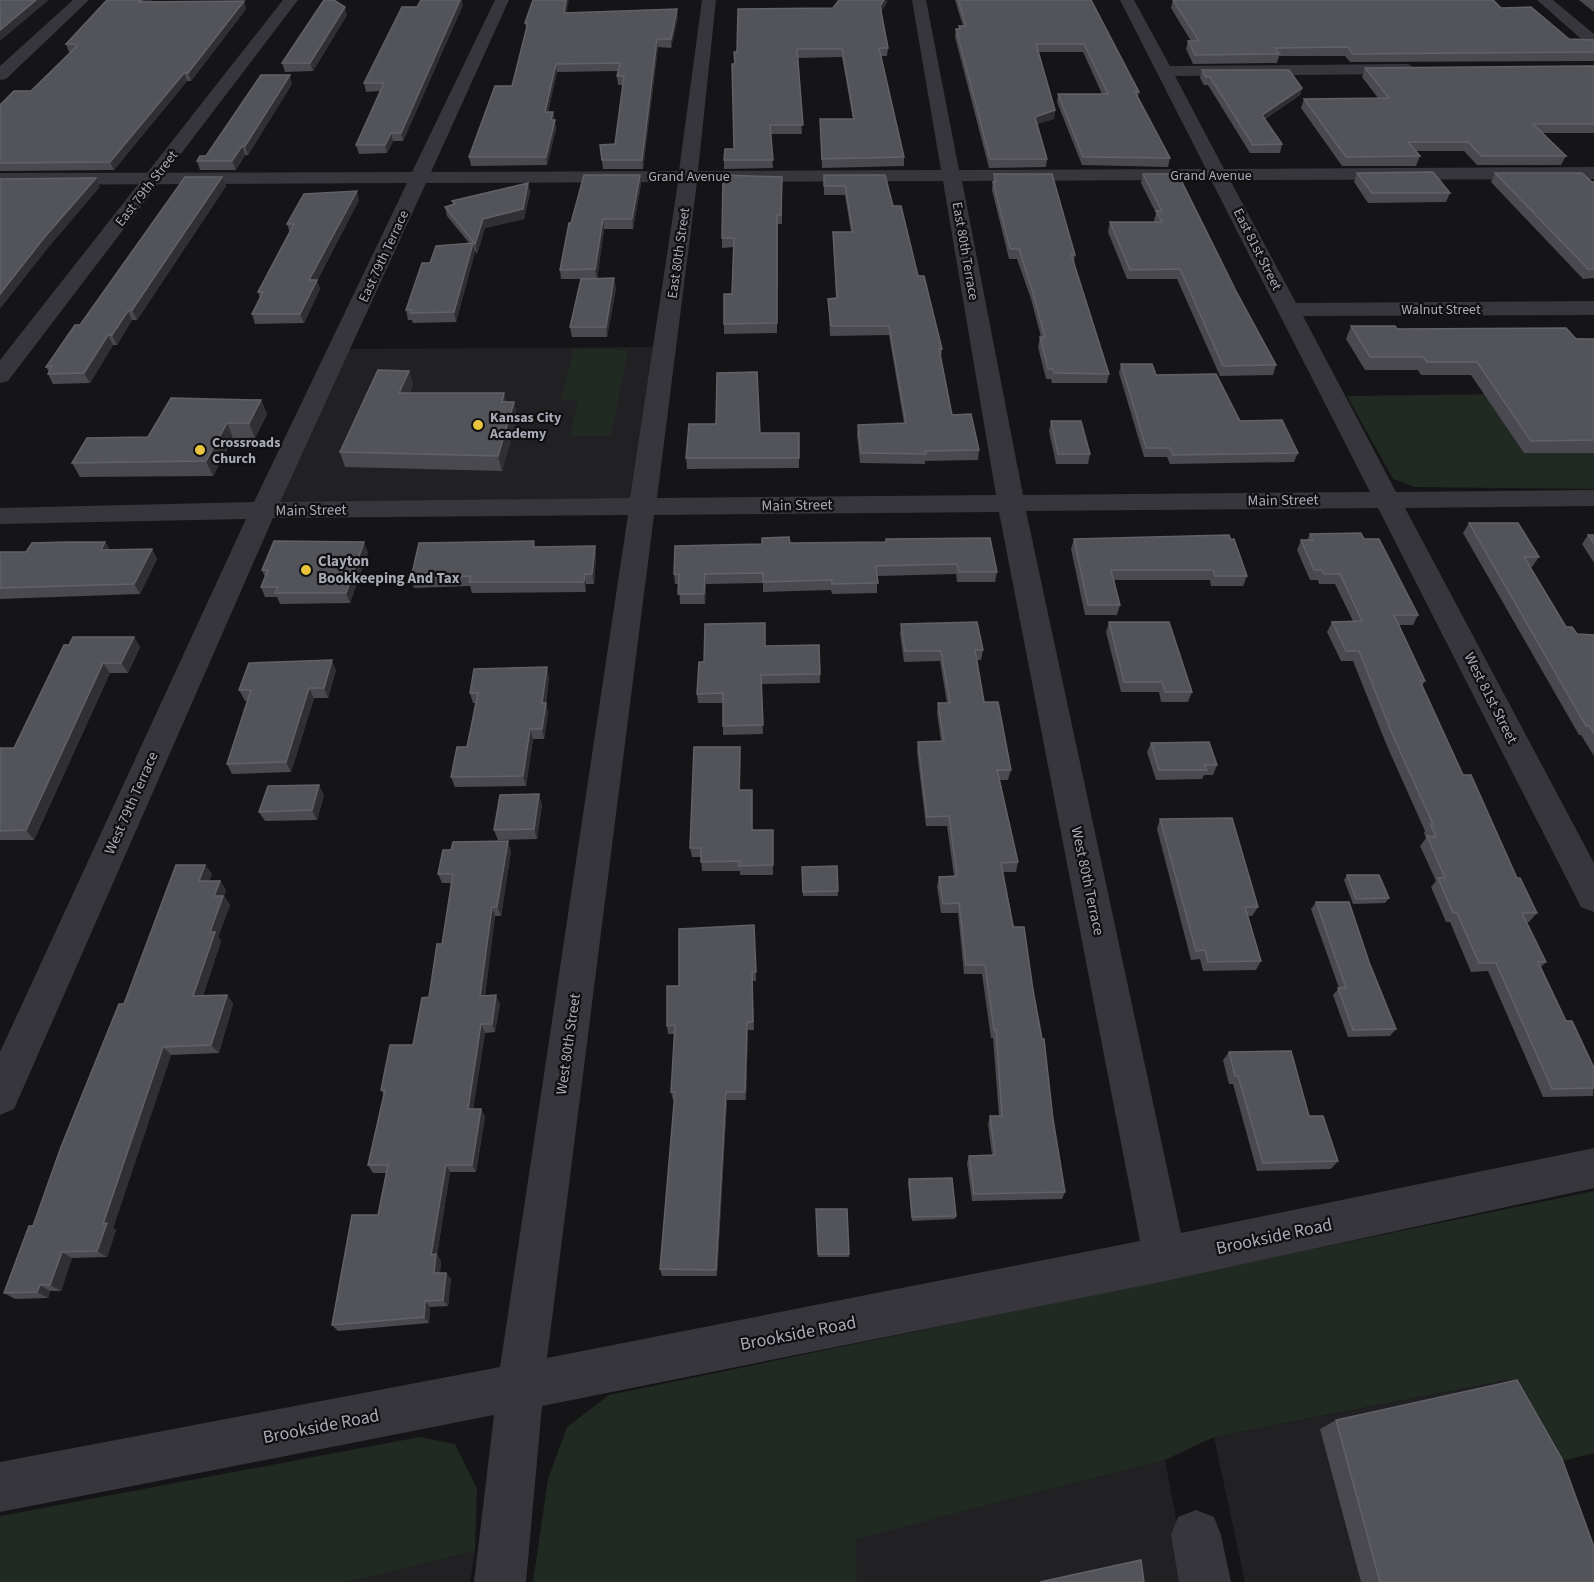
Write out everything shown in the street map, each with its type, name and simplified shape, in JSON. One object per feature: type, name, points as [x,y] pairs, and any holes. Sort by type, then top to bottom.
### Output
[{"type":"street","points":[[0,75],[82,0]]},
{"type":"street","name":"East 79th Street","points":[[0,376],[291,0]]},
{"type":"street","name":"East 79th Terrace","points":[[263,510],[502,0]]},
{"type":"street","name":"East 80th Street","points":[[643,506],[688,176],[709,0]]},
{"type":"street","name":"East 80th Terrace","points":[[919,0],[1011,502]]},
{"type":"street","name":"East 81st Street","points":[[1127,0],[1387,498]]},
{"type":"street","points":[[1544,0],[1594,42]]},
{"type":"street","points":[[1164,71],[1427,69]]},
{"type":"street","name":"Grand Avenue","points":[[0,179],[1594,173]]},
{"type":"street","name":"Walnut Street","points":[[1289,309],[1594,308]]},
{"type":"street","name":"Main Street","points":[[0,516],[263,510],[1387,498],[1594,498]]},
{"type":"street","name":"West 81st Street","points":[[1387,498],[1594,897]]},
{"type":"street","name":"West 80th Terrace","points":[[1011,502],[1166,1259]]},
{"type":"street","name":"West 80th Street","points":[[500,1582],[520,1389],[643,506]]},
{"type":"street","name":"West 79th Terrace","points":[[0,1096],[263,510]]},
{"type":"street","name":"Brookside Road","points":[[0,1487],[520,1389],[1166,1259],[1594,1168]]},
{"type":"shaded area","name":"Kansas City Academy","points":[[659,347],[636,502],[271,507],[345,349]]},
{"type":"shaded area","points":[[574,349],[628,350],[611,436],[570,436],[578,400],[561,399]]},
{"type":"shaded area","points":[[1594,393],[1594,489],[1415,487],[1393,479],[1347,396]]},
{"type":"shaded area","points":[[1594,1191],[1594,1453],[1549,1464],[1507,1380],[1214,1437],[1165,1460],[856,1539],[857,1582],[533,1582],[548,1479],[567,1427],[609,1395]]},
{"type":"shaded area","points":[[1508,1380],[1549,1464],[1592,1582],[1245,1582],[1214,1437]]},
{"type":"shaded area","points":[[420,1437],[455,1444],[477,1489],[475,1551],[348,1582],[0,1582],[0,1516]]},
{"type":"shaded area","points":[[1165,1460],[1188,1582],[857,1582],[855,1539]]},
{"type":"shaded area","points":[[475,1551],[470,1582],[348,1582]]},
{"type":"building","points":[[0,0],[36,0],[0,30]]},
{"type":"building","points":[[107,0],[244,1],[188,73],[184,73],[110,162],[0,163],[0,105],[14,91],[31,91],[77,46],[66,44]]},
{"type":"building","points":[[324,0],[334,0],[345,7],[310,63],[282,63]]},
{"type":"building","points":[[421,0],[460,0],[401,133],[391,133],[385,145],[356,145],[384,83],[364,83],[402,7],[417,7]]},
{"type":"building","points":[[533,0],[566,0],[564,13],[677,9],[671,39],[657,39],[642,160],[602,160],[600,145],[615,144],[624,76],[617,76],[620,63],[556,64],[545,112],[553,112],[551,120],[555,120],[546,157],[469,157],[495,86],[512,86],[528,23],[525,23]]},
{"type":"building","points":[[839,0],[884,0],[880,6],[888,48],[879,48],[904,157],[822,159],[820,119],[854,119],[842,49],[797,49],[803,125],[770,125],[773,160],[724,160],[725,149],[734,149],[732,64],[735,64],[734,52],[737,52],[738,9],[833,8]]},
{"type":"building","points":[[958,0],[1091,0],[1170,158],[1083,157],[1058,94],[1108,94],[1084,44],[1036,44],[1055,110],[1035,117],[1047,159],[990,159],[956,29],[960,29],[959,26],[966,26]]},
{"type":"building","points":[[1173,0],[1493,0],[1501,8],[1531,7],[1569,39],[1594,40],[1594,52],[1353,54],[1348,47],[1275,48],[1280,54],[1195,55],[1188,41],[1199,41]]},
{"type":"building","points":[[1594,66],[1594,124],[1533,124],[1566,156],[1481,156],[1468,142],[1408,142],[1420,156],[1346,157],[1304,99],[1389,98],[1365,68]]},
{"type":"building","points":[[1202,70],[1289,70],[1302,88],[1262,115],[1282,144],[1253,145],[1210,77],[1206,77]]},
{"type":"building","points":[[261,75],[290,75],[245,146],[242,146],[232,161],[197,161],[200,156],[206,156]]},
{"type":"building","points":[[1433,172],[1450,193],[1372,193],[1357,173]]},
{"type":"building","points":[[1495,173],[1582,173],[1594,182],[1594,269],[1588,269]]},
{"type":"building","points":[[994,174],[1052,174],[1075,255],[1071,254],[1109,374],[1054,373],[1053,369],[1048,369],[1040,337],[1045,337],[1032,290],[1019,249],[1010,249],[993,182],[996,182]]},
{"type":"building","points":[[1143,174],[1178,174],[1236,291],[1276,365],[1223,366],[1180,269],[1130,270],[1110,222],[1162,222],[1156,211],[1162,211]]},
{"type":"building","points":[[584,175],[640,175],[632,219],[603,219],[595,269],[560,270],[569,223],[571,223]]},
{"type":"building","points":[[723,175],[782,177],[781,215],[777,215],[777,323],[724,324],[724,294],[732,294],[734,238],[722,238]]},
{"type":"building","points":[[824,175],[885,175],[893,206],[901,206],[918,276],[924,276],[942,349],[939,349],[952,415],[971,414],[979,450],[925,451],[926,454],[861,453],[858,425],[906,423],[889,326],[831,326],[828,299],[837,298],[833,232],[853,232],[845,186],[824,186]]},
{"type":"building","points":[[185,177],[222,177],[132,310],[128,311],[112,335],[108,335],[84,373],[48,374],[52,366],[46,367],[75,325],[80,325]]},
{"type":"building","points":[[96,178],[43,239],[0,294],[0,179]]},
{"type":"building","points":[[528,183],[523,209],[483,219],[475,244],[445,207],[455,204],[452,201]]},
{"type":"building","points":[[357,191],[309,280],[317,280],[300,314],[252,314],[263,292],[258,292],[294,224],[287,224],[304,194]]},
{"type":"building","points":[[473,243],[454,312],[410,313],[411,310],[406,310],[422,263],[430,263],[436,246]]},
{"type":"building","points":[[614,278],[606,327],[570,327],[581,279]]},
{"type":"building","points":[[1351,326],[1395,326],[1397,329],[1566,328],[1576,339],[1594,339],[1594,440],[1531,441],[1477,362],[1427,362],[1423,357],[1370,357]]},
{"type":"building","points":[[1121,364],[1152,364],[1156,375],[1216,374],[1240,421],[1282,420],[1298,453],[1173,455],[1170,448],[1146,448]]},
{"type":"building","name":"Kansas City Academy","points":[[378,370],[409,371],[399,393],[504,393],[502,402],[514,402],[498,456],[340,452]]},
{"type":"building","points":[[757,372],[760,433],[799,433],[799,458],[686,458],[689,424],[716,424],[717,373]]},
{"type":"building","points":[[171,398],[261,400],[249,423],[227,423],[206,461],[72,463],[87,438],[148,437]]},
{"type":"building","points":[[1051,421],[1081,421],[1090,454],[1058,454]]},
{"type":"building","points":[[1469,523],[1518,523],[1539,557],[1524,557],[1566,627],[1572,627],[1577,634],[1594,635],[1594,733],[1589,726],[1586,726]]},
{"type":"building","points":[[1361,533],[1364,539],[1379,539],[1418,615],[1394,615],[1425,681],[1420,681],[1463,775],[1471,775],[1517,878],[1520,878],[1537,913],[1522,913],[1546,962],[1538,962],[1566,1021],[1572,1021],[1594,1068],[1594,1088],[1552,1089],[1496,963],[1479,963],[1457,913],[1453,913],[1438,878],[1445,878],[1427,836],[1436,837],[1430,824],[1433,824],[1393,736],[1359,651],[1346,651],[1332,622],[1362,621],[1340,574],[1324,574],[1322,570],[1314,570],[1301,540],[1313,540],[1310,534]]},
{"type":"building","points":[[1229,535],[1231,540],[1234,539],[1247,576],[1215,576],[1213,570],[1111,570],[1120,605],[1088,605],[1074,539]]},
{"type":"building","points":[[1588,535],[1594,535],[1594,544]]},
{"type":"building","points":[[789,537],[790,543],[990,538],[997,572],[959,572],[957,564],[876,566],[878,583],[832,584],[832,580],[763,582],[763,573],[705,574],[704,594],[678,594],[679,574],[674,574],[675,546],[762,544],[762,538]]},
{"type":"building","points":[[274,541],[364,542],[346,593],[275,593],[278,587],[261,587],[268,570],[262,570]]},
{"type":"building","points":[[534,541],[533,547],[595,546],[592,574],[585,574],[584,582],[469,582],[471,576],[411,578],[419,543]]},
{"type":"building","points":[[105,542],[101,550],[152,549],[134,584],[0,588],[0,552],[26,552],[32,543]]},
{"type":"building","points":[[977,622],[983,650],[975,650],[984,702],[998,702],[1011,770],[997,770],[1018,862],[1001,863],[1013,927],[1024,927],[1033,990],[1042,1039],[1044,1039],[1053,1119],[1065,1192],[974,1194],[969,1156],[995,1155],[990,1116],[1002,1116],[996,1030],[994,1030],[985,965],[966,965],[959,903],[943,904],[939,877],[957,876],[949,816],[927,817],[918,742],[944,741],[938,703],[950,703],[941,651],[905,651],[901,624]]},
{"type":"building","points":[[1109,622],[1169,622],[1192,692],[1165,692],[1162,682],[1124,682]]},
{"type":"building","points":[[765,623],[765,646],[819,645],[820,674],[761,675],[763,725],[723,726],[723,693],[697,694],[699,662],[704,662],[705,624]]},
{"type":"building","points":[[73,637],[134,637],[121,663],[103,663],[26,830],[0,831],[0,748],[14,748],[64,645],[69,645]]},
{"type":"building","points":[[332,660],[324,688],[309,688],[286,762],[227,764],[251,690],[239,690],[249,663]]},
{"type":"building","points":[[547,667],[542,703],[546,703],[542,729],[530,729],[523,776],[451,777],[457,747],[467,747],[478,693],[470,693],[474,669]]},
{"type":"building","points":[[1209,742],[1217,765],[1205,765],[1207,770],[1159,770],[1151,743]]},
{"type":"building","points":[[694,747],[740,747],[739,790],[752,790],[752,830],[773,830],[773,865],[739,866],[740,861],[701,862],[701,848],[690,848]]},
{"type":"building","points":[[319,785],[312,810],[259,812],[268,786]]},
{"type":"building","points":[[539,794],[534,829],[494,830],[500,795]]},
{"type":"building","points":[[1232,818],[1258,907],[1245,907],[1261,961],[1208,962],[1205,950],[1196,951],[1160,819]]},
{"type":"building","points":[[508,841],[497,907],[492,907],[480,996],[496,995],[492,1024],[481,1024],[468,1109],[481,1109],[472,1165],[446,1165],[431,1255],[436,1254],[434,1273],[446,1273],[443,1300],[425,1301],[424,1317],[332,1325],[352,1215],[378,1215],[388,1165],[368,1165],[385,1090],[381,1090],[390,1045],[413,1045],[422,998],[429,997],[437,944],[442,944],[453,874],[438,874],[443,850],[451,850],[453,842]]},
{"type":"building","points":[[176,865],[205,865],[199,881],[220,881],[214,896],[223,896],[210,932],[215,932],[193,996],[227,995],[211,1045],[163,1047],[103,1224],[107,1223],[97,1251],[62,1252],[50,1285],[40,1285],[37,1292],[4,1293],[29,1226],[33,1226],[61,1147],[119,1004],[124,1004]]},
{"type":"building","points":[[837,866],[838,891],[803,892],[802,867]]},
{"type":"building","points":[[1347,875],[1379,875],[1389,898],[1356,899]]},
{"type":"building","points":[[1316,902],[1349,902],[1369,962],[1396,1029],[1353,1030],[1338,988],[1346,988]]},
{"type":"building","points":[[754,925],[756,972],[752,972],[753,1022],[747,1022],[745,1092],[726,1092],[716,1270],[660,1269],[675,1092],[671,1092],[675,1025],[667,1026],[667,986],[679,986],[679,929]]},
{"type":"building","points":[[1291,1051],[1309,1116],[1323,1116],[1338,1161],[1263,1163],[1229,1052]]},
{"type":"building","points":[[952,1178],[956,1216],[912,1217],[909,1179]]},
{"type":"building","points":[[816,1209],[847,1209],[849,1254],[818,1254]]},
{"type":"building","points":[[1517,1380],[1562,1459],[1594,1547],[1594,1582],[1380,1582],[1336,1420]]},
{"type":"building","points":[[1141,1560],[1144,1582],[1040,1582]]},
{"type":"place","name":"Kansas City Academy","points":[[478,425]]},
{"type":"place","name":"Crossroads Church","points":[[200,450]]},
{"type":"place","name":"Clayton Bookkeeping And Tax","points":[[306,570]]}]
